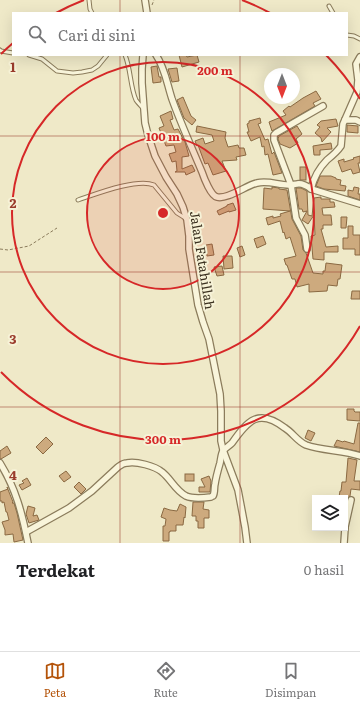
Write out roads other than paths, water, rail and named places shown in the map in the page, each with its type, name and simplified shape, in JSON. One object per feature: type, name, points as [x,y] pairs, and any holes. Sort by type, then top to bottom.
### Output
[{"type":"street","points":[[145,0],[147,12]]},
{"type":"street","name":"Jalan Fatahillah","points":[[144,56],[142,83],[145,123],[155,156],[180,200],[187,220],[189,249],[198,305],[209,338],[218,383],[221,411],[221,441],[238,490],[247,543]]},
{"type":"street","name":"Jalan Fatahillah","points":[[157,56],[163,70],[172,99],[202,172],[210,190],[217,198],[230,195],[257,183],[264,182],[291,185],[298,184],[360,204]]},
{"type":"street","points":[[311,189],[317,171],[341,146],[342,128],[357,92],[358,80],[356,64],[360,58]]},
{"type":"street","points":[[307,249],[305,235],[296,218],[291,185],[274,140],[274,135],[323,106]]},
{"type":"street","points":[[345,120],[356,120],[360,122]]},
{"type":"street","points":[[26,532],[69,508],[92,491],[118,467],[128,462],[154,467],[160,470],[176,488],[189,497],[211,497],[214,493],[215,480],[223,450],[230,445],[246,424],[261,418],[270,419],[279,423],[304,444],[360,456]]},
{"type":"street","points":[[0,463],[9,478],[19,502],[28,543]]},
{"type":"street","points":[[348,514],[351,500]]},
{"type":"street","points":[[344,543],[345,531]]},
{"type":"lane","points":[[89,0],[92,12]]},
{"type":"lane","points":[[329,6],[332,12]]},
{"type":"lane","points":[[348,35],[360,39]]},
{"type":"lane","points":[[0,50],[12,53]]},
{"type":"lane","points":[[32,56],[42,60],[57,71],[73,73],[92,70],[98,66],[105,56]]},
{"type":"lane","points":[[125,56],[136,101],[144,109]]},
{"type":"lane","points":[[78,200],[112,189],[149,183],[154,185],[177,213],[187,220]]}]
